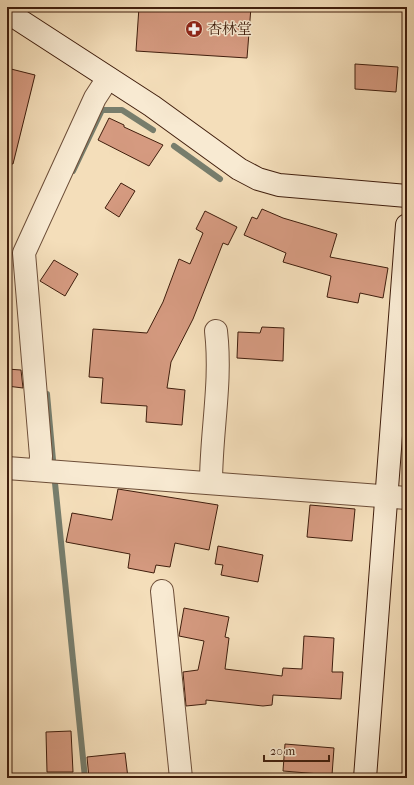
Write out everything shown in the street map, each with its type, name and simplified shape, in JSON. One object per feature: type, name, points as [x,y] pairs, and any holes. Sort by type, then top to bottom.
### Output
[{"type":"street","points":[[7,12],[152,106],[239,169],[258,179],[279,185],[407,196]]},
{"type":"street","points":[[40,470],[41,456],[24,253],[95,98],[108,78]]},
{"type":"street","points":[[365,778],[397,497],[407,225]]},
{"type":"street","points":[[211,483],[211,448],[218,370],[216,331]]},
{"type":"street","points":[[7,468],[397,497]]},
{"type":"street","points":[[162,591],[181,778]]},
{"type":"building","name":"杏林堂","points":[[139,7],[251,7],[247,58],[136,51]]},
{"type":"building","points":[[355,64],[398,67],[396,92],[355,89]]},
{"type":"building","points":[[7,68],[35,75],[13,164],[7,163]]},
{"type":"building","points":[[109,118],[124,125],[124,127],[163,145],[149,166],[98,140]]},
{"type":"building","points":[[121,183],[135,191],[119,217],[105,208]]},
{"type":"building","points":[[262,209],[283,218],[337,234],[330,257],[388,268],[383,298],[360,293],[358,303],[327,297],[331,276],[283,262],[286,253],[244,235],[252,217],[257,219]]},
{"type":"building","points":[[205,211],[237,227],[228,245],[223,243],[193,319],[171,362],[167,388],[185,390],[182,425],[146,422],[147,406],[101,403],[103,378],[89,377],[93,329],[147,333],[163,302],[179,259],[190,264],[203,233],[196,229]]},
{"type":"building","points":[[54,260],[78,274],[65,296],[40,281]]},
{"type":"building","points":[[262,327],[284,328],[283,361],[237,358],[238,332],[260,333]]},
{"type":"building","points":[[7,369],[21,370],[23,388],[7,386]]},
{"type":"building","points":[[118,489],[218,505],[209,550],[175,543],[170,567],[156,565],[154,573],[128,568],[130,554],[66,542],[72,513],[112,520]]},
{"type":"building","points":[[310,505],[355,509],[352,541],[307,537]]},
{"type":"building","points":[[218,546],[263,555],[258,582],[221,575],[223,565],[215,564]]},
{"type":"building","points":[[184,608],[229,617],[225,637],[229,638],[225,669],[282,676],[283,668],[302,669],[304,636],[334,638],[332,672],[343,672],[341,699],[273,695],[272,705],[263,706],[206,700],[206,704],[186,706],[183,672],[198,670],[204,641],[179,636]]},
{"type":"building","points":[[71,731],[73,772],[47,772],[46,732]]},
{"type":"building","points":[[285,744],[334,748],[332,775],[283,771]]},
{"type":"building","points":[[125,753],[128,778],[89,778],[87,757]]},
{"type":"waterway","points":[[73,171],[102,110],[122,110],[153,130]]},
{"type":"waterway","points":[[174,146],[220,179]]},
{"type":"waterway","points":[[47,394],[53,460]]},
{"type":"waterway","points":[[55,483],[85,778]]},
{"type":"place","name":"杏林堂","points":[[194,29]]}]
